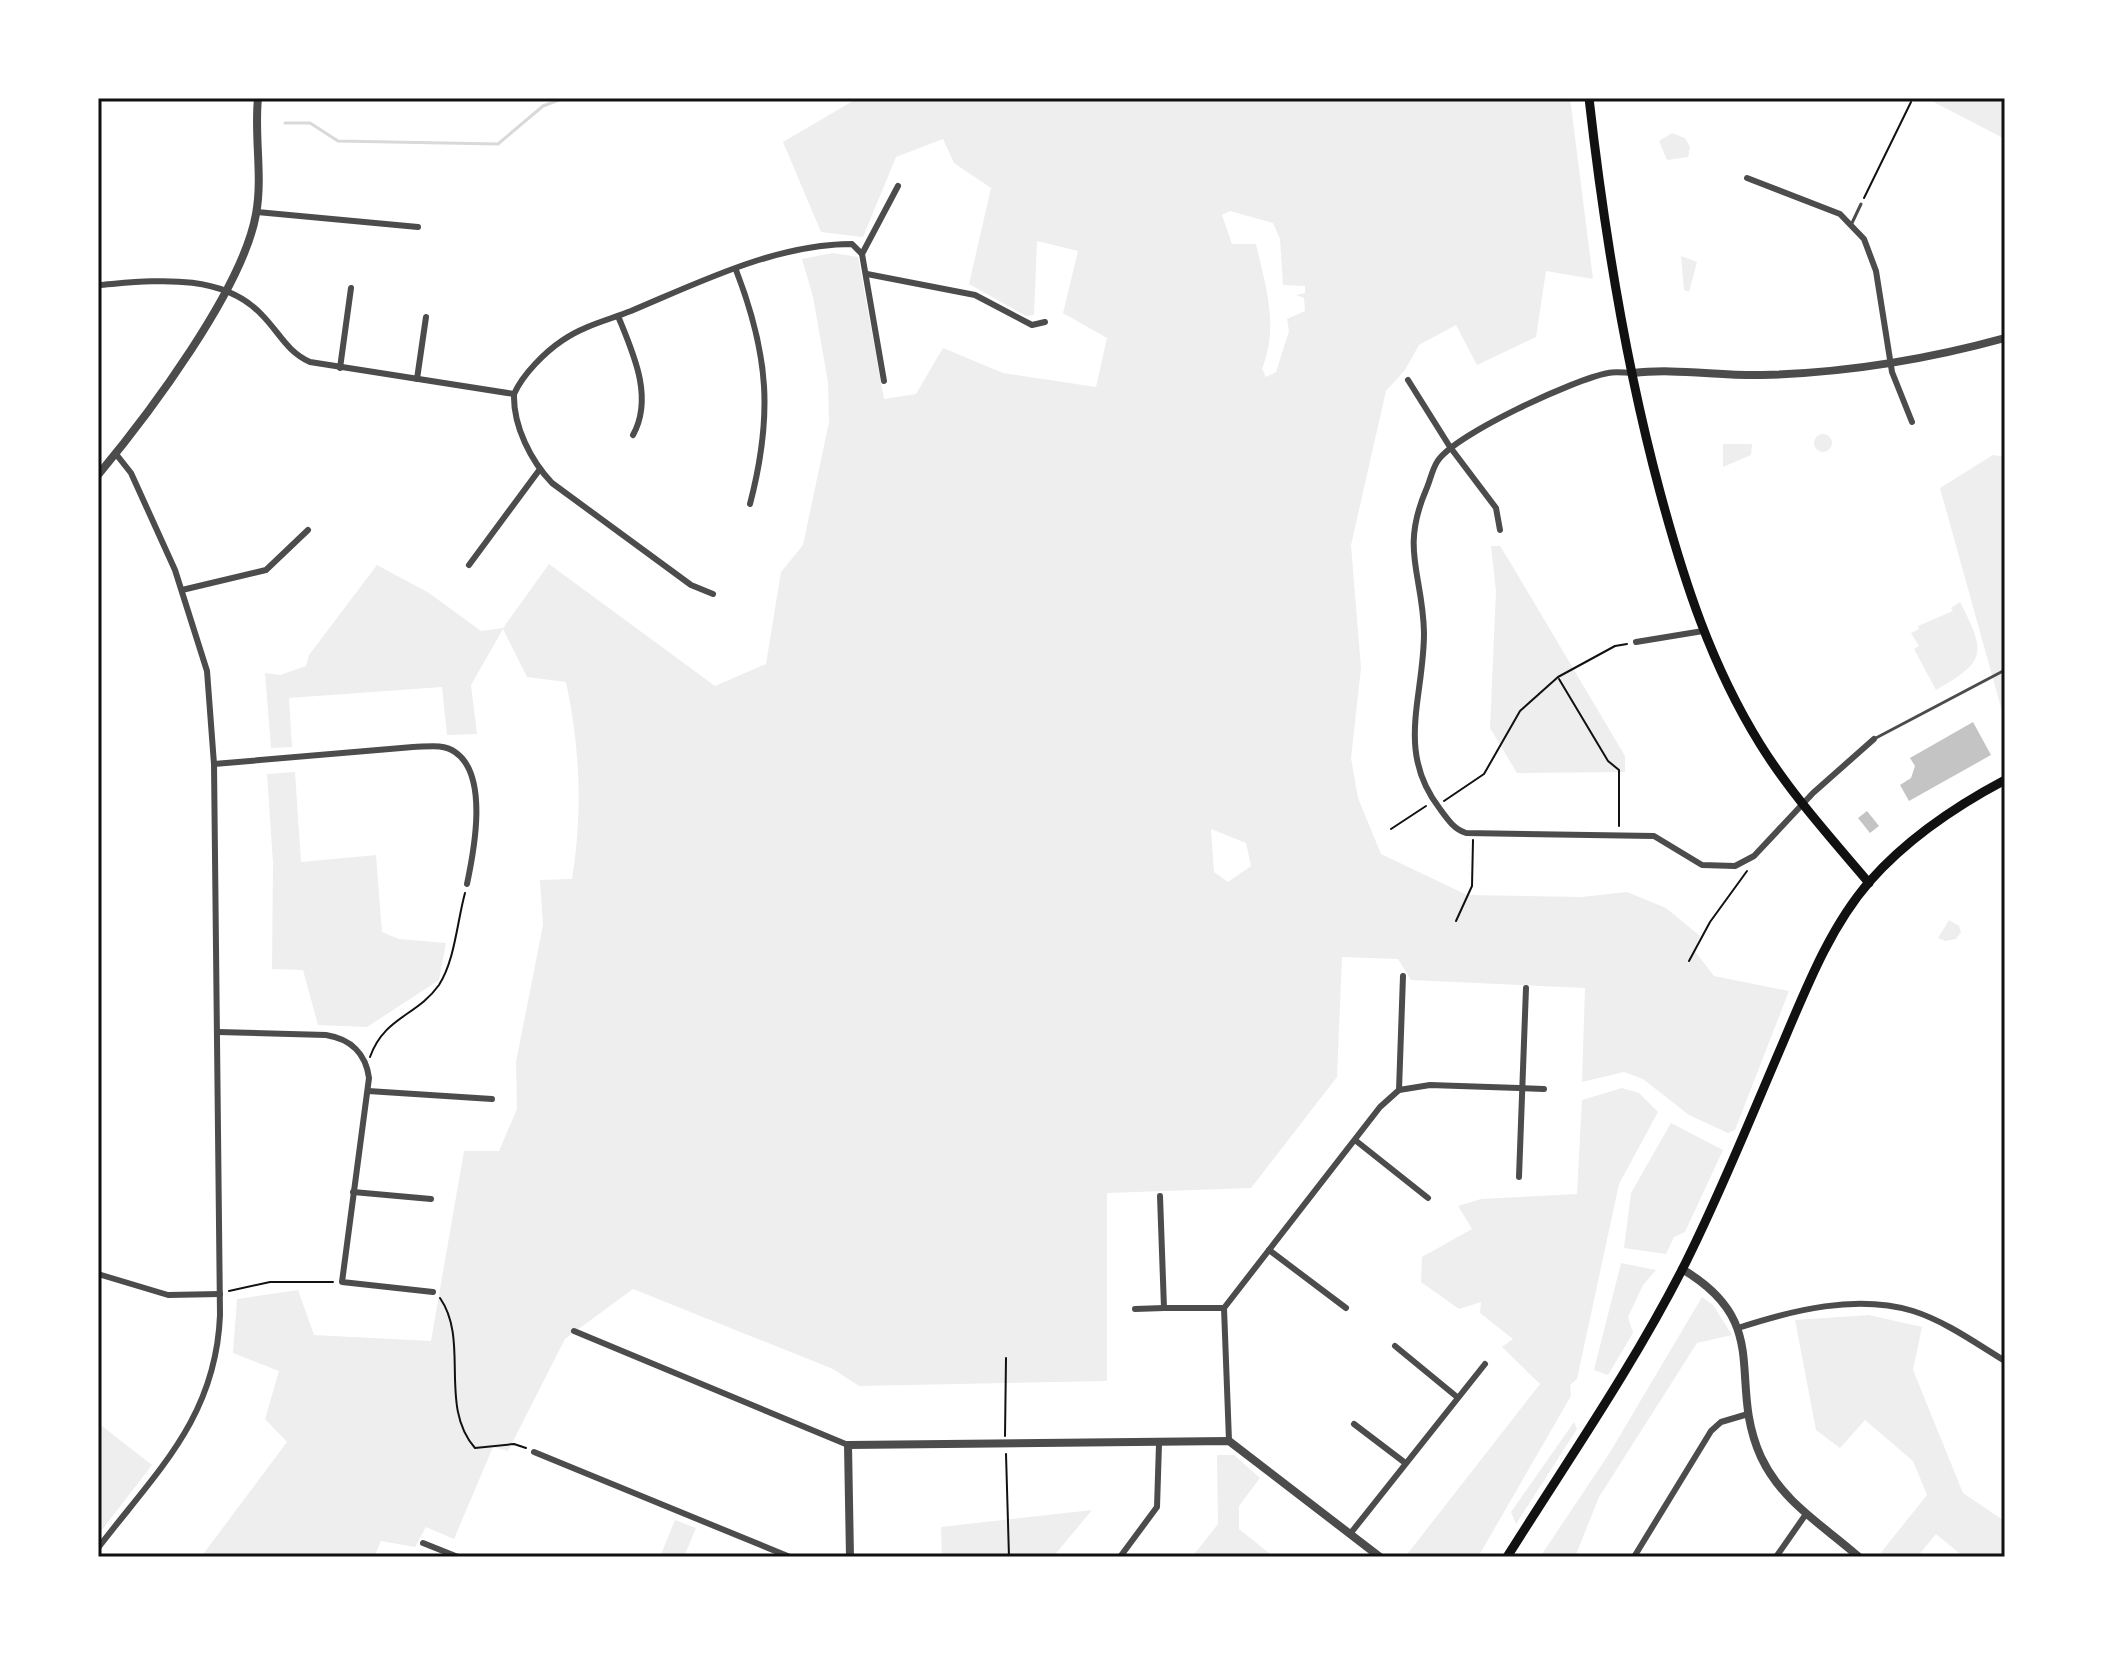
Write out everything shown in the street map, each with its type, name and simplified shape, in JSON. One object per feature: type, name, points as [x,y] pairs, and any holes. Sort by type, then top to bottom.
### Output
[{"type":"main road","points":[[1589,98],[1603,217],[1646,441],[1681,570],[1703,631],[1753,731],[1802,804],[1869,883]]},
{"type":"main road","points":[[1507,1557],[1642,1344],[1682,1269],[1712,1208],[1803,994],[1843,919],[1869,883],[1909,843],[2005,780]]},
{"type":"street","points":[[98,475],[169,382],[247,247],[257,212],[258,98]]},
{"type":"street","points":[[1747,178],[1829,209],[1852,223],[1864,239],[1874,261],[1890,364],[1912,422]]},
{"type":"street","points":[[862,254],[898,186]]},
{"type":"street","points":[[257,212],[418,227]]},
{"type":"street","points":[[713,594],[691,585],[602,522],[559,490],[540,469],[520,426],[514,394],[531,369],[561,341],[736,270],[820,245],[852,244],[862,254],[867,274],[884,381]]},
{"type":"street","points":[[736,270],[758,335],[766,386],[764,438],[750,504]]},
{"type":"street","points":[[867,274],[975,295],[1032,325],[1045,322]]},
{"type":"street","points":[[98,285],[197,283],[224,290],[262,315],[297,356],[340,368],[514,394]]},
{"type":"street","points":[[340,368],[351,288]]},
{"type":"street","points":[[618,316],[637,366],[641,390],[639,419],[633,435]]},
{"type":"street","points":[[417,379],[426,317]]},
{"type":"street","points":[[1874,739],[1802,804],[1746,861],[1735,866],[1702,865],[1662,838],[1473,835],[1456,829],[1423,784],[1415,757],[1413,739],[1424,633],[1412,536],[1414,519],[1437,462],[1450,447],[1552,392],[1611,372],[1762,375],[1890,364],[2005,338]]},
{"type":"street","points":[[1408,380],[1450,447],[1496,508],[1500,530]]},
{"type":"street","points":[[98,1548],[180,1444],[197,1415],[214,1368],[220,1294],[214,764],[207,671],[182,590],[131,473],[116,454]]},
{"type":"street","points":[[469,565],[540,469]]},
{"type":"street","points":[[182,590],[266,570],[308,530]]},
{"type":"street","points":[[1636,642],[1703,631]]},
{"type":"street","points":[[214,764],[413,747],[444,747],[457,752],[472,778],[475,801],[475,846],[467,884]]},
{"type":"street","points":[[1399,1090],[1403,976]]},
{"type":"street","points":[[1519,1177],[1523,1088],[1520,1077],[1526,988]]},
{"type":"street","points":[[218,1032],[340,1037],[361,1054],[367,1065],[368,1091],[342,1282],[433,1292]]},
{"type":"street","points":[[1229,1441],[1224,1308],[1380,1107],[1399,1090],[1430,1085],[1544,1089]]},
{"type":"street","points":[[368,1091],[492,1099]]},
{"type":"street","points":[[1355,1140],[1428,1198]]},
{"type":"street","points":[[353,1192],[431,1199]]},
{"type":"street","points":[[1160,1196],[1164,1308]]},
{"type":"street","points":[[1269,1250],[1346,1308]]},
{"type":"street","points":[[1682,1269],[1716,1292],[1738,1328],[1746,1359],[1748,1414],[1755,1441],[1771,1475],[1806,1514],[1859,1557]]},
{"type":"street","points":[[98,1274],[168,1295],[220,1294]]},
{"type":"street","points":[[1738,1328],[1793,1312],[1874,1303],[1915,1312],[2005,1361]]},
{"type":"street","points":[[1135,1309],[1224,1308]]},
{"type":"street","points":[[574,1331],[848,1445],[1229,1441],[1380,1557]]},
{"type":"street","points":[[1395,1346],[1457,1397]]},
{"type":"street","points":[[1350,1534],[1404,1462],[1485,1364]]},
{"type":"street","points":[[1634,1557],[1711,1431],[1721,1422],[1748,1414]]},
{"type":"street","points":[[1354,1424],[1404,1462]]},
{"type":"street","points":[[1120,1557],[1157,1507],[1159,1444]]},
{"type":"street","points":[[848,1445],[850,1557]]},
{"type":"street","points":[[534,1452],[790,1557]]},
{"type":"street","points":[[1776,1557],[1806,1514]]},
{"type":"street","points":[[423,1543],[458,1557]]},
{"type":"lane","points":[[1852,223],[1861,204]]},
{"type":"lane","points":[[1874,739],[2005,670]]},
{"type":"path","points":[[1861,204],[1911,102]]},
{"type":"path","points":[[1391,829],[1444,801],[1484,774],[1520,711],[1558,677],[1615,646],[1636,642]]},
{"type":"path","points":[[1558,677],[1608,761],[1619,770],[1619,835]]},
{"type":"path","points":[[1456,921],[1472,886],[1473,835]]},
{"type":"path","points":[[1689,961],[1710,922],[1747,872],[1746,861]]},
{"type":"path","points":[[367,1065],[382,1031],[422,1003],[444,976],[467,884]]},
{"type":"path","points":[[220,1294],[270,1282],[342,1282]]},
{"type":"path","points":[[433,1292],[449,1313],[458,1410],[466,1435],[475,1448],[514,1444],[534,1452]]},
{"type":"path","points":[[1006,1358],[1009,1557]]},
{"type":"shaded area","points":[[858,98],[1570,98],[1593,279],[1546,271],[1536,337],[1477,365],[1456,325],[1419,345],[1405,370],[1386,391],[1351,545],[1361,668],[1351,758],[1358,798],[1381,854],[1467,895],[1582,897],[1627,892],[1666,908],[1700,936],[1694,950],[1714,976],[1789,991],[1735,1130],[1728,1133],[1689,1115],[1643,1079],[1624,1072],[1582,1082],[1585,988],[1411,980],[1398,959],[1342,957],[1337,1077],[1251,1188],[1107,1193],[1107,1381],[859,1386],[833,1369],[633,1289],[565,1339],[508,1451],[493,1447],[454,1539],[426,1527],[415,1547],[381,1541],[374,1557],[201,1557],[287,1442],[265,1419],[279,1371],[233,1353],[237,1299],[298,1290],[314,1335],[431,1341],[464,1151],[499,1151],[517,1109],[516,1062],[543,925],[540,880],[572,879],[578,829],[577,756],[566,682],[527,677],[503,629],[471,685],[477,734],[447,735],[442,687],[289,698],[292,747],[271,748],[265,673],[280,675],[306,666],[309,655],[377,565],[429,593],[481,631],[503,628],[549,564],[715,686],[766,664],[781,572],[803,545],[829,422],[828,382],[813,297],[802,259],[833,253],[858,257],[884,399],[916,394],[943,348],[1003,373],[1096,387],[1107,338],[1063,313],[1078,251],[1037,241],[1034,315],[1026,316],[969,284],[991,188],[954,163],[943,139],[896,157],[863,237],[821,232],[783,142]],"holes":[[[1230,211],[1273,223],[1280,239],[1283,285],[1305,286],[1305,293],[1296,295],[1304,298],[1305,311],[1287,319],[1289,331],[1276,372],[1266,377],[1262,369],[1270,338],[1270,322],[1264,276],[1256,244],[1232,244],[1222,215]],[[1211,829],[1246,843],[1251,866],[1228,882],[1214,872]]]},
{"type":"shaded area","points":[[1926,98],[2005,98],[2005,139]]},
{"type":"shaded area","points":[[1672,133],[1685,138],[1690,147],[1688,157],[1667,160],[1659,141]]},
{"type":"shaded area","points":[[1681,256],[1697,262],[1689,292],[1684,290]]},
{"type":"shaded area","points":[[1823,434],[1832,443],[1823,452],[1814,443]]},
{"type":"shaded area","points":[[1723,444],[1752,444],[1751,455],[1723,467]]},
{"type":"shaded area","points":[[1993,455],[2005,457],[2005,722],[1940,488]]},
{"type":"shaded area","points":[[1491,546],[1500,546],[1513,567],[1625,756],[1625,772],[1517,773],[1490,728],[1496,591]]},
{"type":"shaded area","points":[[1960,602],[1974,633],[1977,654],[1965,671],[1936,690],[1914,649],[1919,646],[1911,633],[1919,629],[1918,626],[1953,611],[1951,608]]},
{"type":"shaded area","points":[[295,772],[301,862],[376,855],[382,932],[399,939],[446,943],[439,980],[367,1027],[318,1025],[303,970],[272,969],[273,863],[267,774]]},
{"type":"shaded area","points":[[1949,920],[1959,926],[1961,932],[1956,939],[1945,941],[1938,938]]},
{"type":"shaded area","points":[[1622,1088],[1639,1093],[1658,1112],[1619,1184],[1577,1379],[1570,1385],[1571,1396],[1478,1557],[1405,1557],[1540,1384],[1502,1347],[1513,1339],[1480,1313],[1481,1302],[1459,1309],[1421,1282],[1422,1257],[1472,1229],[1458,1206],[1481,1199],[1577,1194],[1582,1100]]},
{"type":"shaded area","points":[[1671,1123],[1723,1150],[1685,1232],[1674,1237],[1666,1254],[1624,1248],[1631,1193]]},
{"type":"shaded area","points":[[1621,1263],[1656,1270],[1643,1285],[1628,1317],[1633,1333],[1608,1375],[1594,1370]]},
{"type":"shaded area","points":[[1702,1297],[1713,1305],[1732,1335],[1697,1343],[1599,1497],[1575,1557],[1540,1557],[1609,1454]]},
{"type":"shaded area","points":[[1869,1315],[1922,1327],[1913,1370],[1963,1493],[2003,1520],[2005,1557],[1964,1557],[1936,1534],[1917,1557],[1879,1555],[1927,1495],[1913,1461],[1865,1420],[1840,1448],[1816,1430],[1795,1320]]},
{"type":"shaded area","points":[[1574,1422],[1577,1429],[1516,1524],[1511,1512]]},
{"type":"shaded area","points":[[98,1423],[152,1465],[98,1535]]},
{"type":"shaded area","points":[[1217,1455],[1234,1455],[1260,1478],[1239,1506],[1239,1529],[1274,1557],[1192,1557],[1218,1524]]},
{"type":"shaded area","points":[[1092,1510],[1053,1557],[942,1557],[941,1527]]},
{"type":"shaded area","points":[[675,1520],[696,1528],[684,1557],[660,1557]]},
{"type":"building","points":[[1973,722],[1991,755],[1909,801],[1900,785],[1911,778],[1915,766],[1910,758]]},
{"type":"building","points":[[1867,811],[1879,826],[1870,833],[1858,818]]},
{"type":"waterway","points":[[285,123],[310,123],[338,141],[498,144],[543,106],[564,98]]}]
